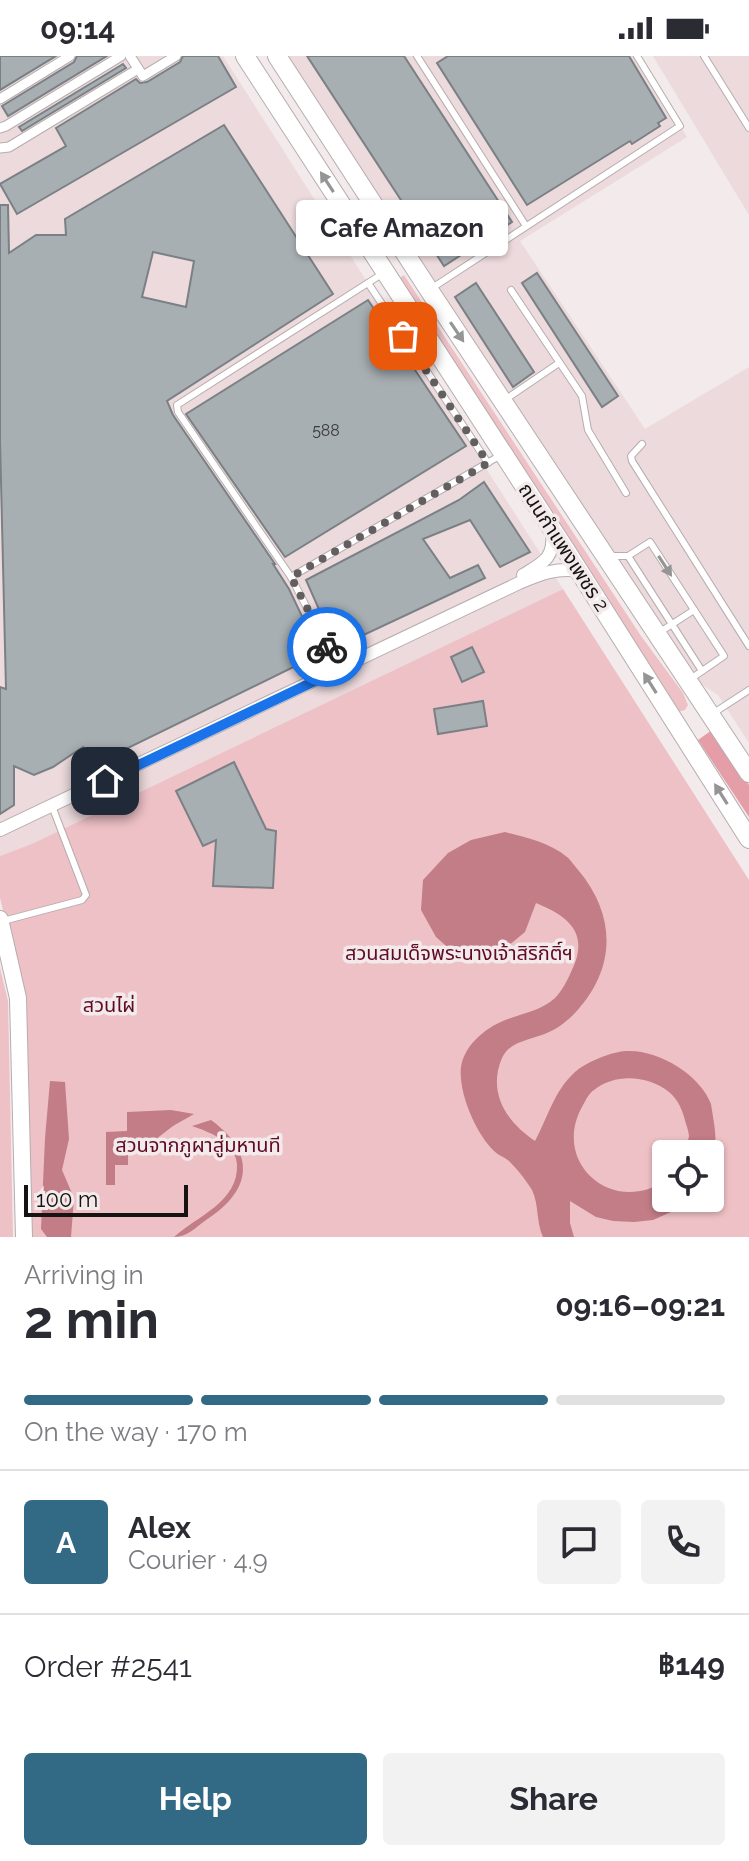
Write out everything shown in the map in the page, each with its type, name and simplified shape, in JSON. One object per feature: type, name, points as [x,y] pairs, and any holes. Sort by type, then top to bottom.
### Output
[{"type":"main road","name":"ถนนกำแพงเพชร 2","points":[[245,56],[385,272],[464,410],[496,458],[552,528],[749,839]]},
{"type":"main road","name":"ถนนกำแพงเพชร 2","points":[[277,56],[604,556],[664,629],[696,682],[711,715],[749,773]]},
{"type":"main road","points":[[671,715],[682,720],[695,711],[696,682]]},
{"type":"main road","points":[[692,748],[694,731],[711,715]]},
{"type":"street","points":[[0,99],[70,56]]},
{"type":"street","points":[[0,128],[121,56]]},
{"type":"street","points":[[130,56],[143,76],[176,56]]},
{"type":"street","points":[[0,148],[9,147],[138,69]]},
{"type":"street","points":[[487,599],[549,557],[552,528]]},
{"type":"street","points":[[0,830],[548,571],[580,571]]},
{"type":"street","points":[[0,920],[18,998],[24,1237]]},
{"type":"lane","points":[[429,290],[680,126],[637,56]]},
{"type":"lane","points":[[704,56],[749,128]]},
{"type":"lane","points":[[419,57],[526,226]]},
{"type":"lane","points":[[338,670],[291,577],[178,412],[177,405],[385,272]]},
{"type":"lane","points":[[368,283],[464,410]]},
{"type":"lane","points":[[511,290],[582,396],[588,430],[626,493]]},
{"type":"lane","points":[[503,401],[559,363]]},
{"type":"lane","points":[[642,444],[633,452],[632,461],[749,646]]},
{"type":"lane","points":[[291,577],[496,458]]},
{"type":"lane","points":[[604,556],[628,556],[650,542],[724,656],[696,682]]},
{"type":"lane","points":[[628,556],[664,629],[694,610]]},
{"type":"lane","points":[[711,715],[749,690]]},
{"type":"lane","points":[[0,920],[85,899],[86,891],[52,806]]},
{"type":"shaded area","points":[[0,56],[223,56],[563,589],[34,843],[0,856]]},
{"type":"shaded area","points":[[285,56],[640,56],[687,137],[520,241],[645,429],[749,367],[749,743],[718,695],[701,684]]},
{"type":"shaded area","points":[[653,56],[749,56],[749,215]]},
{"type":"shaded area","points":[[712,730],[749,785],[749,817],[698,740]]},
{"type":"shaded area","points":[[505,832],[560,852],[570,860],[591,889],[605,925],[604,962],[588,997],[565,1022],[543,1035],[510,1047],[502,1058],[497,1083],[502,1106],[516,1125],[535,1141],[557,1096],[580,1068],[599,1058],[626,1051],[651,1054],[676,1066],[697,1083],[711,1104],[715,1140],[688,1140],[680,1106],[669,1092],[651,1082],[632,1078],[612,1081],[592,1091],[575,1126],[574,1146],[581,1164],[592,1178],[607,1188],[626,1192],[652,1187],[652,1212],[671,1212],[653,1220],[613,1221],[596,1217],[570,1201],[570,1223],[574,1237],[543,1237],[532,1190],[512,1164],[487,1144],[481,1134],[462,1088],[461,1067],[467,1050],[494,1025],[540,1008],[555,998],[569,975],[578,947],[577,937],[567,921],[536,903],[525,932],[503,950],[476,961],[453,952],[436,937],[421,910],[423,880],[448,853],[471,840]]},
{"type":"shaded area","points":[[50,1081],[65,1082],[69,1139],[62,1170],[74,1198],[71,1237],[47,1237],[41,1229]]},
{"type":"shaded area","points":[[171,1110],[194,1114],[147,1146],[128,1147],[128,1165],[115,1165],[115,1185],[106,1185],[106,1132],[127,1131],[127,1112]]},
{"type":"shaded area","points":[[211,1120],[236,1145],[242,1158],[240,1184],[222,1208],[191,1232],[174,1237],[215,1207],[236,1177],[235,1156],[227,1144],[192,1126]]},
{"type":"green space","points":[[404,275],[641,636],[683,693],[688,705],[685,710],[678,712],[398,279]]},
{"type":"green space","name":"สวนสมเด็จพระนางเจ้าสิริกิติ์ฯ","points":[[563,589],[749,880],[749,1237],[29,1237],[25,1001],[0,898],[0,856],[34,843]]},
{"type":"green space","points":[[0,968],[8,1001],[13,1237],[0,1237]]},
{"type":"building","points":[[0,56],[56,56],[0,90]]},
{"type":"building","points":[[77,56],[107,56],[8,116],[2,106],[74,62]]},
{"type":"building","points":[[183,56],[218,56],[236,87],[17,214],[0,184],[66,146],[56,128],[136,79],[140,83],[147,82],[180,62]]},
{"type":"building","points":[[307,56],[404,56],[512,222],[444,266]]},
{"type":"building","points":[[448,56],[629,56],[666,118],[658,123],[660,126],[632,144],[630,141],[527,205],[437,63]]},
{"type":"building","points":[[123,64],[126,68],[22,131],[19,127]]},
{"type":"building","points":[[224,125],[333,294],[167,401],[173,415],[275,564],[320,654],[91,766],[83,747],[53,767],[34,775],[14,766],[14,805],[0,814],[0,687],[6,689],[0,440],[0,205],[8,205],[9,253],[36,235],[66,235],[65,219]],"holes":[[[153,252],[194,261],[186,307],[142,297]]]},
{"type":"building","points":[[537,273],[618,396],[602,407],[522,283]]},
{"type":"building","points":[[476,283],[534,372],[513,387],[455,297]]},
{"type":"building","points":[[368,300],[466,446],[285,557],[186,414]]},
{"type":"building","points":[[484,482],[530,552],[500,567],[470,520],[423,539],[450,578],[478,565],[485,578],[336,648],[306,580],[459,500]]},
{"type":"building","points":[[472,647],[484,672],[462,682],[451,657]]},
{"type":"building","points":[[483,701],[487,726],[438,734],[434,709]]},
{"type":"building","points":[[234,762],[266,829],[276,831],[273,888],[213,886],[216,840],[203,846],[176,791]]},
{"type":"way so far","points":[[327,647],[291,577],[488,463],[403,336]]},
{"type":"place","name":"Cafe Amazon","points":[[403,336]]},
{"type":"route","points":[[105,781],[338,670],[327,647]]},
{"type":"park label","name":"สวนไผ่","points":[[109,1005]]},
{"type":"park label","name":"สวนจากภูผาสู่มหานที","points":[[198,1145]]}]
